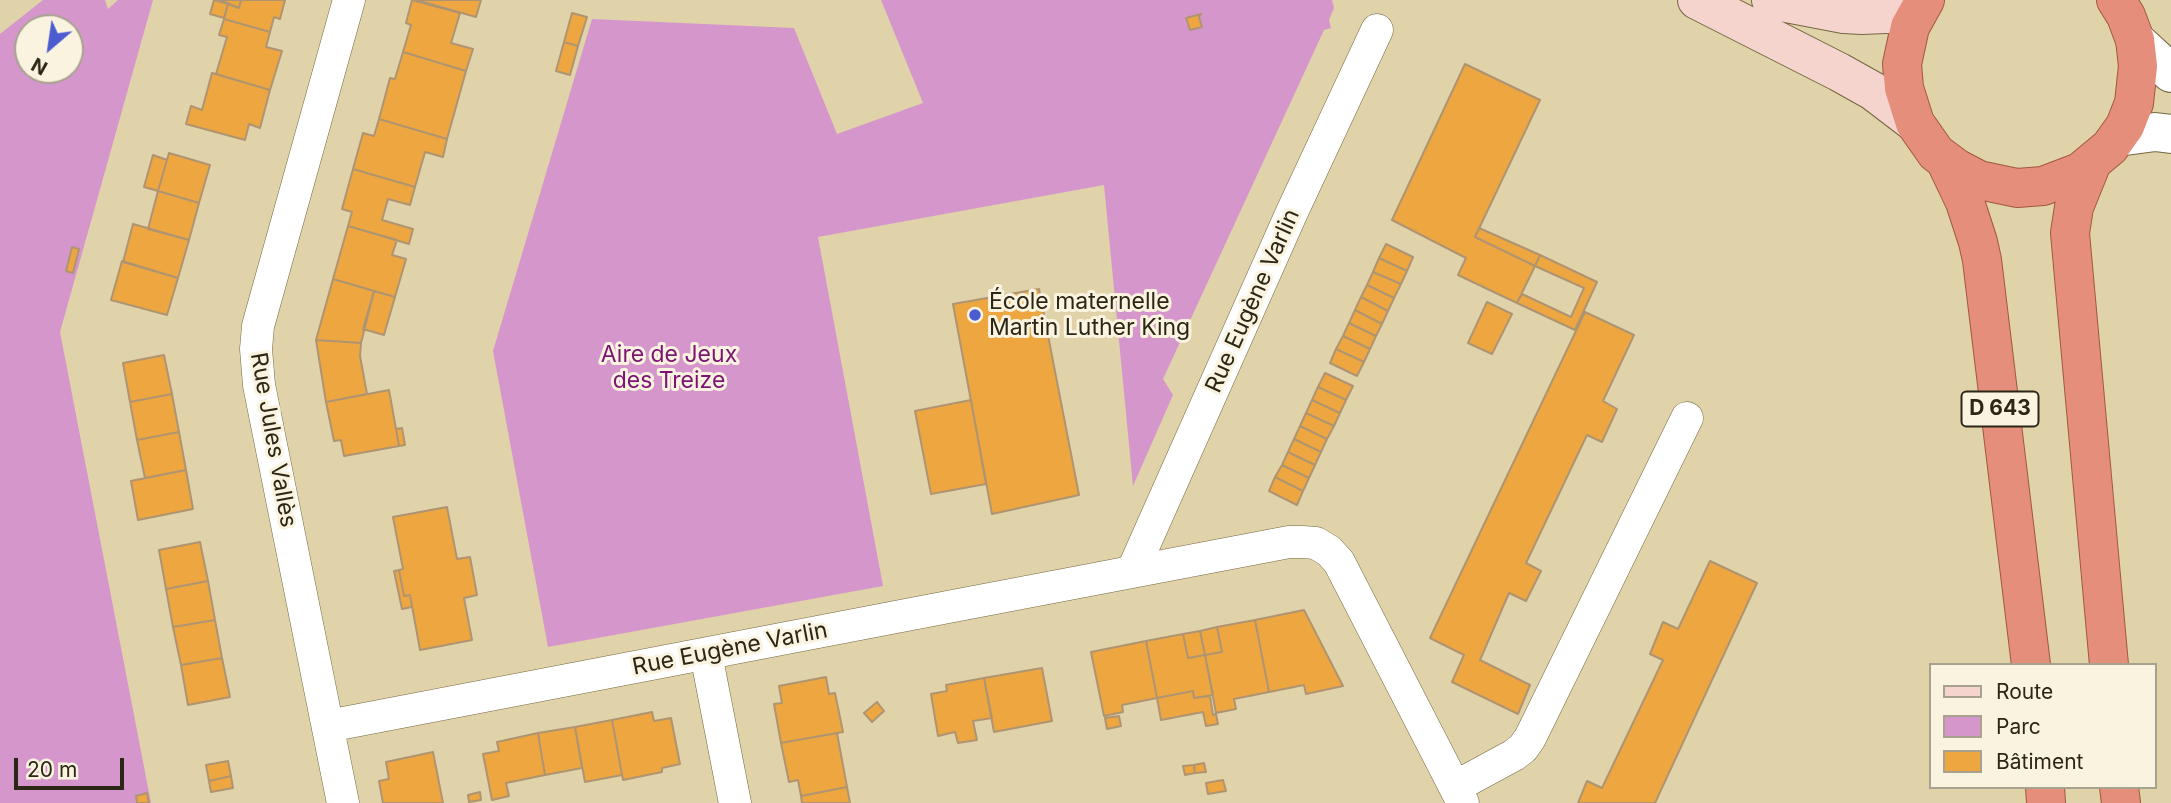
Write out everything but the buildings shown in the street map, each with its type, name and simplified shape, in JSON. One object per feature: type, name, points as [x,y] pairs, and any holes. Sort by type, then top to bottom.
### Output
[{"type":"highway","points":[[1923,3],[1906,39],[1902,64],[1904,88],[1915,123],[1928,143],[1945,160],[1967,175],[2017,188],[2056,182],[2091,165],[2118,137],[2130,114],[2137,90],[2138,66],[2135,40],[2126,16],[2116,0]]},
{"type":"highway","name":"D 643","points":[[1945,160],[1965,202],[1979,242],[2031,663]]},
{"type":"highway","points":[[2091,165],[2074,207],[2070,233],[2109,663]]},
{"type":"main road","points":[[1697,0],[1839,72],[1895,106],[1915,123]]},
{"type":"main road","points":[[1771,0],[1862,15],[1885,14],[1923,3]]},
{"type":"street","name":"Rue Jules Vallès","points":[[343,803],[259,385],[256,349],[258,326],[349,0]]},
{"type":"street","name":"Rue Eugène Varlin","points":[[1132,572],[1292,212],[1377,30]]},
{"type":"street","points":[[2135,40],[2171,73]]},
{"type":"street","points":[[2118,137],[2155,132],[2171,134]]},
{"type":"street","name":"Rue Eugène Varlin","points":[[328,726],[1289,542],[1316,543],[1329,551],[1347,575],[1459,795],[1523,748],[1530,738],[1687,418]]},
{"type":"street","points":[[706,654],[735,803]]},
{"type":"green space","points":[[43,0],[105,0],[108,9],[118,0],[153,0],[60,332],[151,803],[0,803],[0,34],[14,23],[14,84],[84,84],[84,14],[25,14]]},
{"type":"green space","name":"Aire de Jeux des Treize","points":[[881,0],[1332,0],[1334,8],[1329,20],[1331,28],[1324,30],[1163,379],[1173,395],[1133,486],[1104,185],[818,237],[883,586],[548,647],[493,351],[592,19],[794,28],[837,134],[923,103]]},
{"type":"place","name":"École maternelle Martin Luther King","points":[[975,315]]}]
